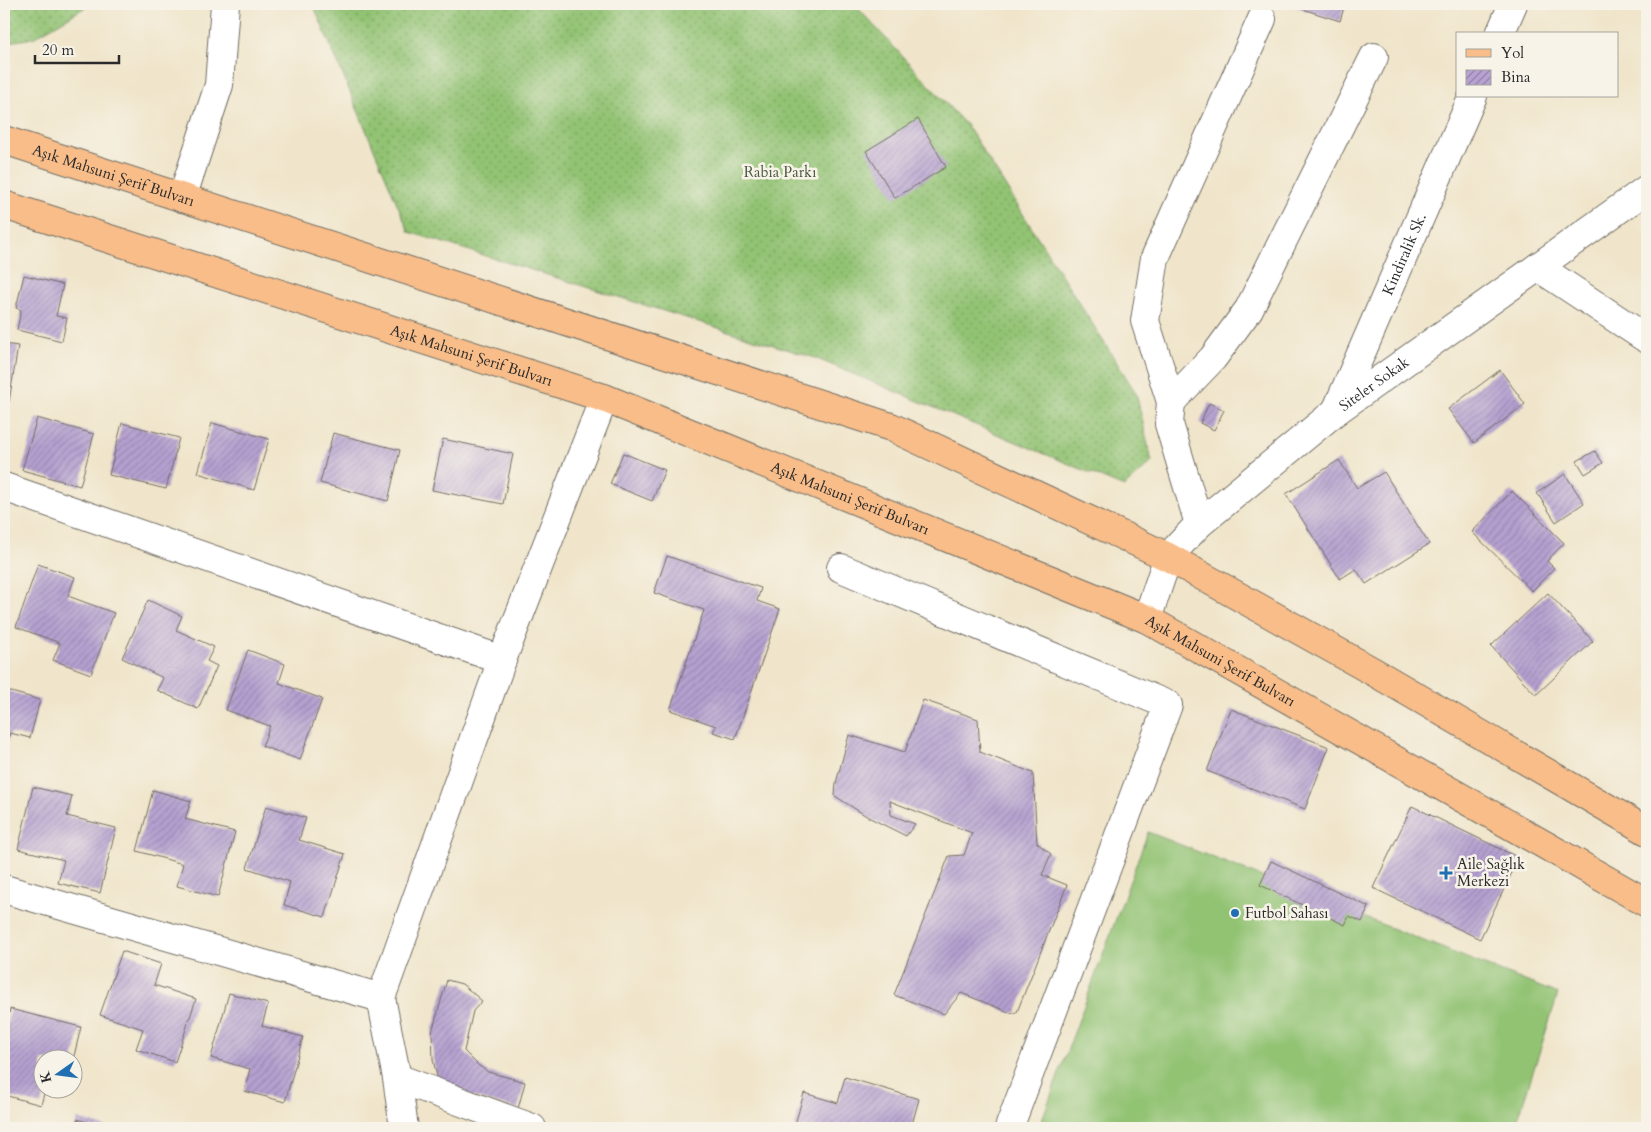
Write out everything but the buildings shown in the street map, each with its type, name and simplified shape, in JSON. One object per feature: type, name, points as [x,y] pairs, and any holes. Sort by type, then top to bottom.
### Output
[{"type":"main road","name":"Aşık Mahsuni Şerif Bulvarı","points":[[4,140],[891,427],[1168,557],[1374,672],[1647,831]]},
{"type":"main road","name":"Aşık Mahsuni Şerif Bulvarı","points":[[4,205],[604,398],[1147,619],[1647,903]]},
{"type":"street","points":[[182,198],[219,85],[225,4]]},
{"type":"street","points":[[1501,32],[1513,4]]},
{"type":"street","points":[[1199,524],[1169,424],[1170,402],[1145,321],[1155,258],[1262,20]]},
{"type":"street","points":[[1170,402],[1213,358],[1249,309],[1374,57]]},
{"type":"street","name":"Kindiralik Sk.","points":[[1336,411],[1472,98]]},
{"type":"street","name":"Siteler Sokak","points":[[1147,619],[1168,557],[1199,524],[1336,411],[1647,189]]},
{"type":"street","points":[[1538,267],[1647,339]]},
{"type":"street","points":[[404,1128],[397,1078],[381,998],[502,660],[604,398]]},
{"type":"street","points":[[4,486],[502,660]]},
{"type":"street","points":[[841,568],[1168,705],[1009,1128]]},
{"type":"street","points":[[4,890],[381,998]]},
{"type":"street","points":[[397,1078],[532,1128]]},
{"type":"green space","points":[[4,4],[91,4],[33,38],[4,43]]},
{"type":"green space","name":"Rabia Parkı","points":[[313,4],[854,4],[968,127],[1136,393],[1152,462],[1124,487],[815,358],[409,232]]},
{"type":"green space","name":"Futbol Sahası","points":[[1148,832],[1558,994],[1515,1128],[1039,1128]]},
{"type":"place","name":"Aile Sağlık Merkezi","points":[[1446,873]]},
{"type":"place","name":"Futbol Sahası","points":[[1235,913]]}]
